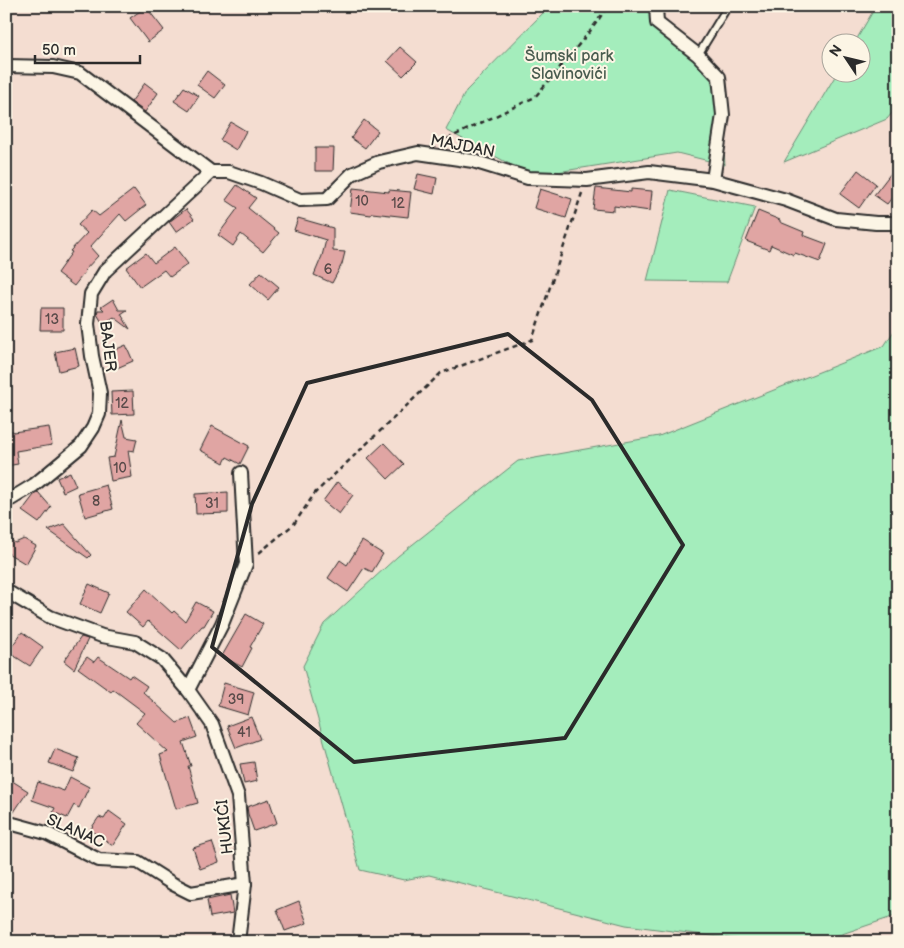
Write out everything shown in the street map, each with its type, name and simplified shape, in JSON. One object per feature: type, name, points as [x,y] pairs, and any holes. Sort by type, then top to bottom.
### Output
[{"type":"street","points":[[656,6],[658,23],[698,55],[719,77],[723,115],[713,180]]},
{"type":"street","points":[[6,66],[53,67],[80,73],[211,172]]},
{"type":"street","name":"MAJDAN","points":[[211,172],[229,172],[262,183],[300,200],[327,199],[352,174],[380,162],[418,153],[473,161],[528,178],[586,180],[649,172],[713,180],[786,200],[836,219],[898,223]]},
{"type":"street","name":"BAJER","points":[[6,500],[34,485],[81,446],[93,428],[99,414],[100,393],[92,356],[88,324],[91,294],[106,271],[211,172]]},
{"type":"street","points":[[188,690],[222,624],[246,564],[241,473]]},
{"type":"street","name":"HUKIĆI","points":[[6,590],[50,617],[102,636],[135,642],[162,659],[188,690],[212,724],[238,796],[245,884],[238,942]]},
{"type":"street","name":"SLANAC","points":[[6,822],[46,832],[99,860],[138,862],[191,893],[245,884]]},
{"type":"lane","points":[[698,55],[728,6]]},
{"type":"path","points":[[418,153],[534,97],[591,30],[608,6]]},
{"type":"path","points":[[246,564],[294,524],[315,492],[441,373],[532,340],[586,180]]},
{"type":"highlighted area","points":[[508,334],[592,400],[683,545],[565,738],[354,762],[212,647],[252,504],[307,383]]},
{"type":"green space","name":"Šumski park Slavinovići","points":[[546,6],[655,6],[654,23],[719,83],[725,165],[677,153],[532,176],[446,130],[466,91],[547,9]]},
{"type":"green space","points":[[876,6],[898,6],[898,106],[887,119],[784,162],[832,82],[872,82],[872,32],[861,32]]},
{"type":"green space","points":[[670,190],[755,207],[727,282],[647,281]]},
{"type":"green space","points":[[898,325],[898,915],[839,935],[797,942],[758,942],[626,925],[429,875],[404,880],[360,870],[303,666],[324,624],[398,556],[518,461],[659,436],[884,346]]},
{"type":"building","points":[[146,7],[164,30],[148,42],[130,18]]},
{"type":"building","points":[[400,47],[417,62],[403,76],[387,61]]},
{"type":"building","points":[[207,71],[225,85],[215,98],[197,85]]},
{"type":"building","points":[[145,83],[158,93],[145,112],[131,102]]},
{"type":"building","points":[[184,87],[199,96],[189,111],[174,101]]},
{"type":"building","points":[[364,120],[378,131],[365,148],[351,138]]},
{"type":"building","points":[[231,122],[246,131],[236,150],[220,140]]},
{"type":"building","points":[[315,148],[334,148],[333,171],[315,171]]},
{"type":"building","points":[[858,170],[876,184],[859,208],[840,194]]},
{"type":"building","points":[[891,173],[898,178],[898,190],[887,204],[874,195]]},
{"type":"building","points":[[418,174],[437,178],[434,194],[414,189]]},
{"type":"building","points":[[237,185],[256,198],[248,208],[279,233],[263,252],[241,234],[233,246],[218,235],[238,208],[226,200]]},
{"type":"building","points":[[353,188],[389,192],[389,190],[411,192],[408,217],[350,212]]},
{"type":"building","points":[[596,188],[631,192],[631,189],[652,191],[650,211],[614,206],[614,211],[593,209]]},
{"type":"building","points":[[134,189],[146,205],[126,221],[120,214],[90,247],[98,256],[84,271],[74,286],[57,273],[72,252],[70,251],[87,233],[78,225],[92,210],[99,216]]},
{"type":"building","points":[[540,189],[572,199],[566,218],[534,208]]},
{"type":"building","points":[[186,209],[194,219],[176,232],[169,222]]},
{"type":"building","points":[[758,211],[804,232],[803,235],[827,244],[820,262],[795,253],[794,255],[771,245],[769,250],[746,241]]},
{"type":"building","points":[[298,218],[333,228],[333,251],[345,252],[342,264],[332,283],[314,275],[326,240],[294,230]]},
{"type":"building","points":[[175,247],[188,264],[170,277],[164,270],[140,287],[126,268],[146,253],[154,263]]},
{"type":"building","points":[[261,272],[279,287],[268,300],[250,284]]},
{"type":"building","points":[[113,299],[119,310],[127,310],[121,314],[130,329],[114,317],[103,324],[97,314],[98,310],[104,310],[101,307]]},
{"type":"building","points":[[41,308],[63,308],[63,330],[40,330]]},
{"type":"building","points":[[126,345],[133,361],[117,368],[110,352]]},
{"type":"building","points":[[75,348],[79,366],[59,371],[55,352]]},
{"type":"building","points":[[133,391],[134,414],[112,415],[111,392]]},
{"type":"building","points":[[122,420],[126,437],[137,439],[134,451],[128,450],[132,477],[111,481],[107,458],[114,457]]},
{"type":"building","points":[[212,426],[249,446],[240,464],[227,457],[224,463],[200,450]]},
{"type":"building","points":[[49,427],[52,445],[16,451],[18,464],[6,466],[6,431],[13,432]]},
{"type":"building","points":[[384,443],[404,464],[388,479],[368,458]]},
{"type":"building","points":[[70,472],[76,486],[63,492],[57,478]]},
{"type":"building","points":[[337,482],[353,495],[339,514],[323,501]]},
{"type":"building","points":[[106,485],[113,509],[85,517],[78,493]]},
{"type":"building","points":[[38,492],[51,507],[39,523],[22,511]]},
{"type":"building","points":[[228,492],[228,513],[196,514],[195,494]]},
{"type":"building","points":[[64,524],[91,555],[88,558],[48,530]]},
{"type":"building","points":[[6,537],[15,543],[24,539],[36,546],[26,564],[6,552]]},
{"type":"building","points":[[362,541],[383,554],[372,572],[364,568],[348,592],[328,578],[340,560],[347,565]]},
{"type":"building","points":[[89,584],[109,593],[100,613],[80,604]]},
{"type":"building","points":[[146,589],[172,613],[174,611],[185,621],[196,602],[213,611],[204,626],[181,650],[148,621],[143,627],[126,612]]},
{"type":"building","points":[[246,614],[263,624],[250,647],[252,648],[242,667],[222,656]]},
{"type":"building","points":[[22,632],[43,647],[30,666],[8,652]]},
{"type":"building","points":[[81,637],[88,639],[74,669],[64,661]]},
{"type":"building","points":[[87,657],[94,662],[98,657],[129,678],[131,675],[147,686],[143,692],[177,723],[190,718],[197,737],[183,742],[191,766],[188,766],[198,803],[176,809],[160,755],[168,752],[136,723],[145,713],[113,689],[111,692],[78,668]]},
{"type":"building","points":[[224,683],[254,692],[248,715],[218,706]]},
{"type":"building","points":[[251,717],[260,739],[236,748],[227,726]]},
{"type":"building","points":[[55,749],[79,758],[73,772],[49,763]]},
{"type":"building","points":[[254,762],[257,781],[244,784],[240,764]]},
{"type":"building","points":[[6,777],[28,791],[12,815],[6,814]]},
{"type":"building","points":[[70,777],[89,787],[79,808],[74,805],[67,818],[53,812],[55,808],[32,800],[38,782],[64,791]]},
{"type":"building","points":[[269,799],[277,823],[254,831],[247,807]]},
{"type":"building","points":[[109,811],[127,824],[113,845],[90,830],[99,817],[104,819]]},
{"type":"building","points":[[212,842],[219,862],[200,869],[193,848]]},
{"type":"building","points":[[230,895],[233,913],[210,917],[207,900]]},
{"type":"building","points":[[299,901],[307,923],[285,931],[277,910]]}]
